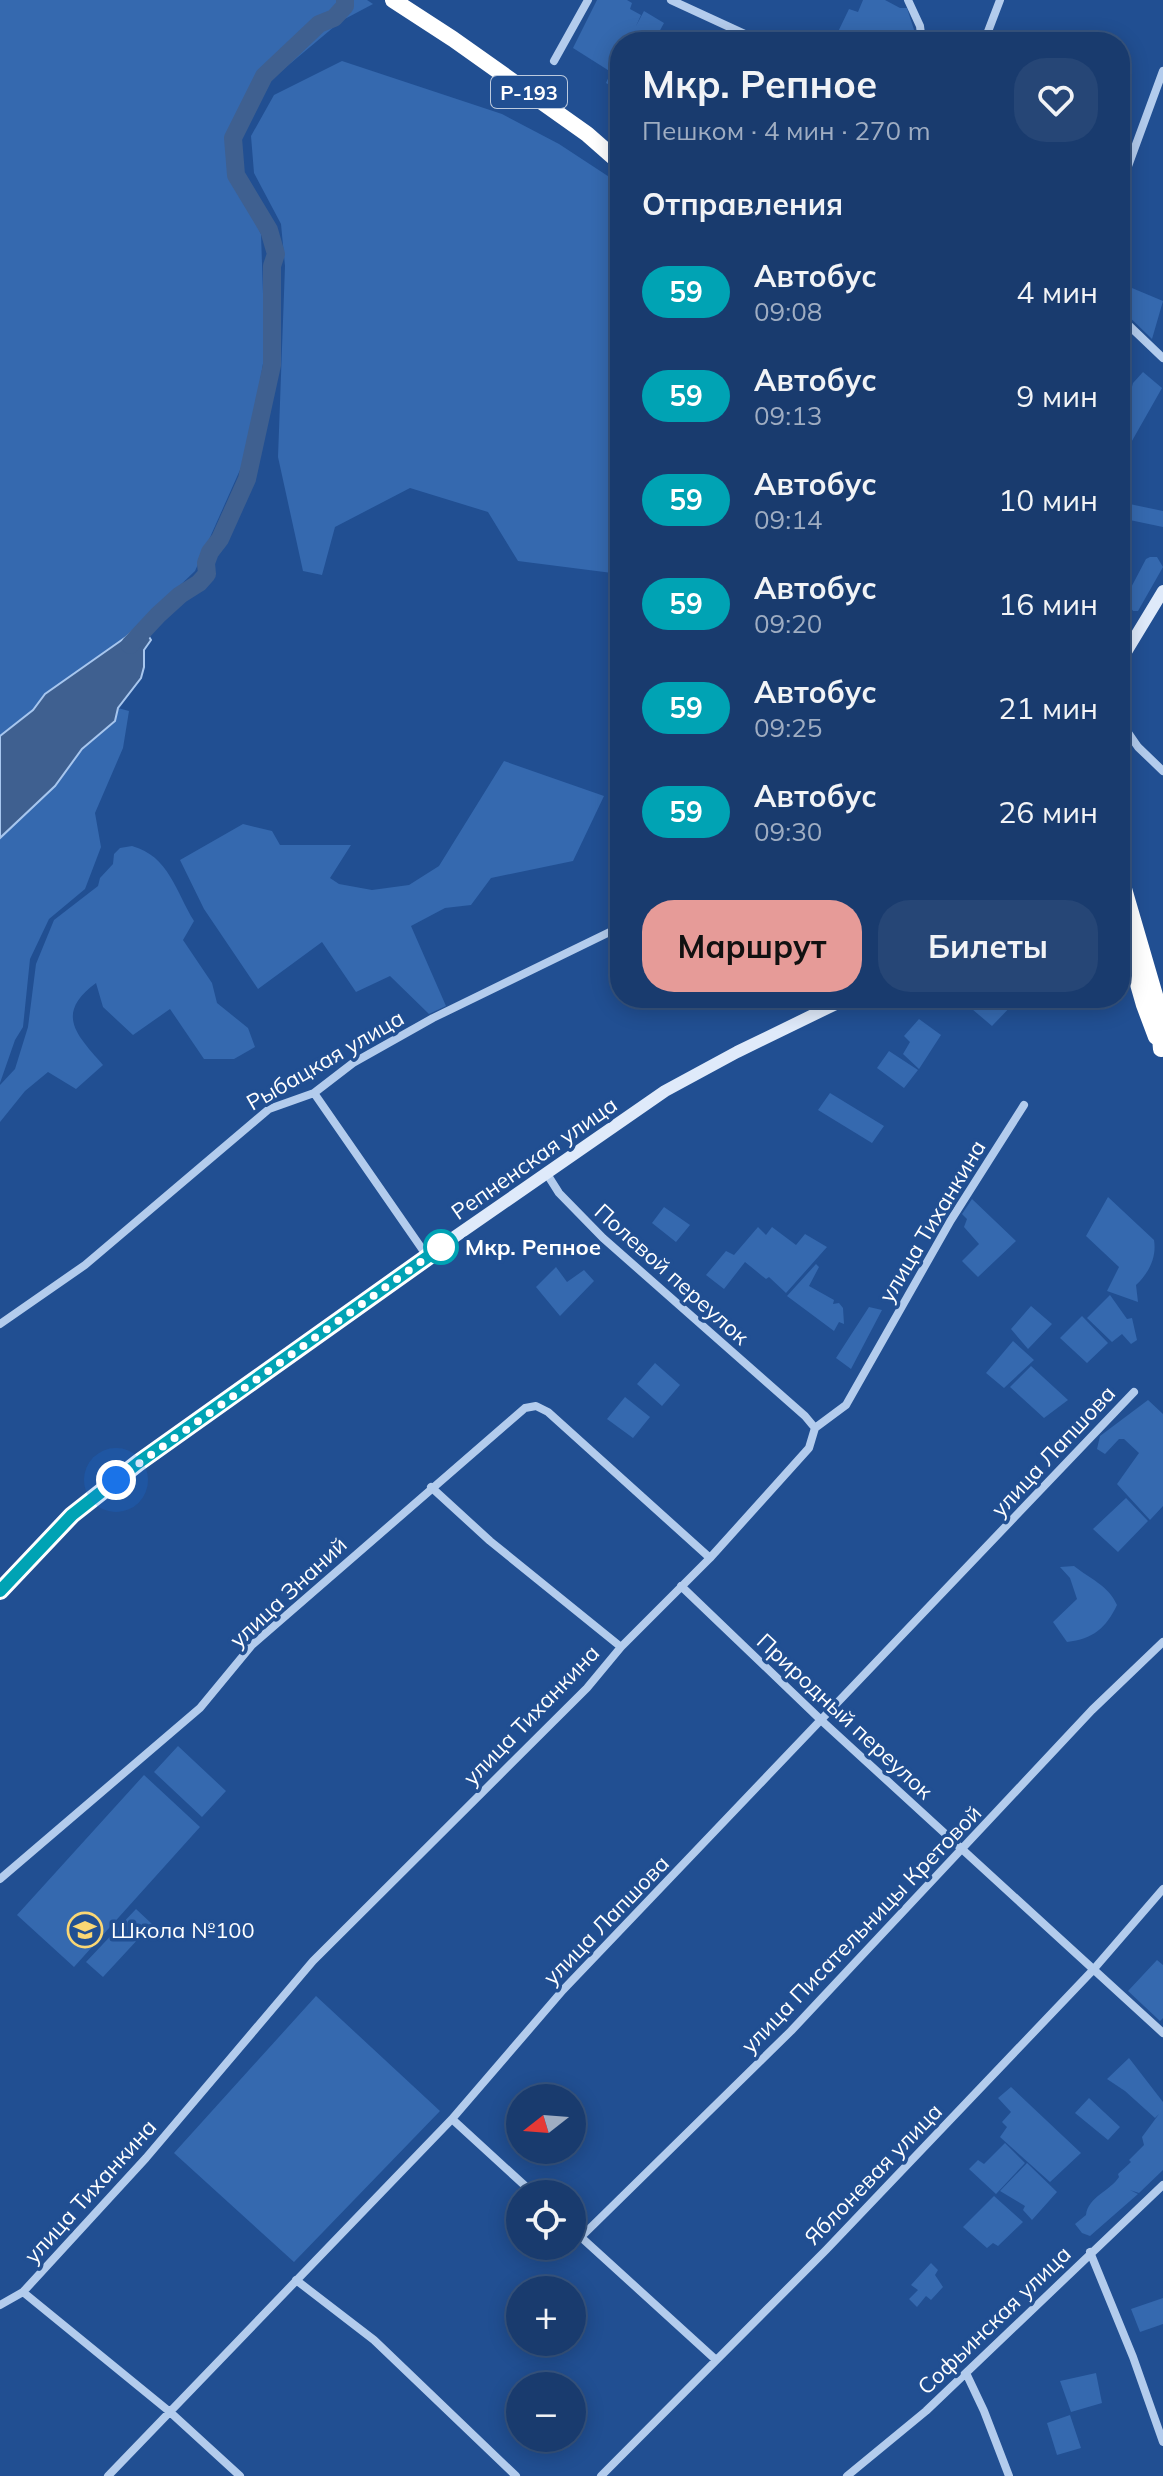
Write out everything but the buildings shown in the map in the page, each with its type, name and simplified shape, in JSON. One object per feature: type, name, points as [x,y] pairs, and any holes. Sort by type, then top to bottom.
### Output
[{"type":"highway","name":"Р-193","points":[[393,0],[587,134],[610,154]]},
{"type":"highway","points":[[1130,909],[1157,1002],[1162,1053]]},
{"type":"highway","points":[[1130,956],[1162,1053]]},
{"type":"street","points":[[554,61],[588,0]]},
{"type":"street","points":[[671,0],[740,32]]},
{"type":"street","points":[[908,0],[921,32]]},
{"type":"street","points":[[988,32],[1000,0]]},
{"type":"street","points":[[1130,161],[1163,71]]},
{"type":"street","points":[[1130,327],[1163,358]]},
{"type":"street","points":[[1130,645],[1163,591]]},
{"type":"street","points":[[1130,735],[1163,771]]},
{"type":"street","name":"Рыбацкая улица","points":[[0,1324],[85,1265],[269,1109],[314,1093],[353,1063],[433,1018],[610,932]]},
{"type":"street","name":"Репненская улица","points":[[0,1591],[72,1515],[138,1463],[427,1256],[665,1091],[827,1008]]},
{"type":"street","points":[[314,1093],[427,1256]]},
{"type":"street","name":"улица Тиханкина","points":[[0,2305],[23,2292],[146,2158],[313,1961],[587,1688],[621,1647],[710,1558],[809,1448],[815,1428],[846,1405],[951,1220],[1024,1105]]},
{"type":"street","name":"Полевой переулок","points":[[547,1174],[559,1193],[603,1238],[815,1428]]},
{"type":"street","name":"улица Лапшова","points":[[108,2476],[452,2119],[563,1990],[1134,1392]]},
{"type":"street","name":"улица Знаний","points":[[0,1879],[200,1708],[252,1645],[525,1408],[536,1406],[574,1434],[710,1558]]},
{"type":"street","points":[[431,1487],[490,1541],[621,1647]]},
{"type":"street","name":"Природный переулок","points":[[681,1586],[822,1721],[1163,2033]]},
{"type":"street","name":"улица Писательницы Кретовой","points":[[586,2232],[791,2031],[1092,1710],[1163,1642]]},
{"type":"street","name":"Яблоневая улица","points":[[601,2476],[826,2250],[1093,1970],[1163,1889]]},
{"type":"street","points":[[452,2119],[519,2180]]},
{"type":"street","name":"Софьинская улица","points":[[849,2475],[926,2411],[1163,2185]]},
{"type":"street","points":[[586,2242],[716,2360]]},
{"type":"street","points":[[1090,2252],[1133,2357],[1163,2442]]},
{"type":"street","points":[[296,2280],[374,2340],[516,2476]]},
{"type":"street","points":[[23,2292],[170,2412],[240,2476]]},
{"type":"street","points":[[966,2373],[1009,2476]]},
{"type":"shaded area","points":[[0,0],[367,0],[373,4],[341,21],[273,78],[228,138],[230,170],[261,234],[265,352],[248,452],[195,571],[126,637],[45,694],[33,710],[0,736]]},
{"type":"shaded area","points":[[597,0],[627,0],[632,3],[630,9],[641,15],[636,26],[644,11],[664,23],[659,32],[610,32],[610,71],[573,48]]},
{"type":"shaded area","points":[[863,0],[885,0],[907,8],[915,32],[838,32],[849,9],[858,12]]},
{"type":"shaded area","points":[[342,61],[502,114],[559,144],[610,177],[610,573],[518,561],[488,512],[410,488],[335,527],[322,575],[303,571],[278,457],[285,266],[281,224],[254,173],[251,136],[274,95]]},
{"type":"shaded area","points":[[1130,287],[1163,301],[1152,339],[1130,318]]},
{"type":"shaded area","points":[[1143,372],[1162,388],[1130,444],[1130,394],[1133,383]]},
{"type":"shaded area","points":[[1130,504],[1163,511],[1163,527],[1130,520]]},
{"type":"shaded area","points":[[1157,557],[1163,567],[1138,611],[1133,611],[1130,589],[1146,559]]},
{"type":"shaded area","points":[[141,624],[151,640],[144,650],[144,667],[141,678],[118,708],[115,721],[82,749],[55,786],[0,838],[0,736],[33,710],[45,694]]},
{"type":"shaded area","points":[[118,708],[129,711],[123,748],[95,813],[101,847],[85,889],[49,919],[30,959],[23,1027],[15,1040],[0,1083],[0,776],[79,753],[115,721]]},
{"type":"shaded area","points":[[504,761],[604,796],[573,861],[491,878],[471,905],[445,908],[411,926],[446,1006],[429,1014],[390,976],[356,992],[322,942],[258,989],[204,909],[180,860],[243,824],[272,831],[280,845],[351,845],[330,878],[339,884],[372,890],[409,885],[439,866]]},
{"type":"shaded area","points":[[132,846],[155,858],[170,876],[194,921],[183,940],[212,983],[217,1003],[248,1028],[255,1047],[234,1059],[204,1059],[170,1009],[133,1035],[103,1007],[96,983],[83,994],[73,1015],[78,1034],[103,1065],[76,1089],[48,1072],[25,1091],[0,1122],[0,1085],[15,1069],[28,1027],[36,964],[54,920],[98,886],[120,848]]},
{"type":"shaded area","points":[[971,1008],[1009,1008],[992,1026]]},
{"type":"shaded area","points":[[919,1019],[941,1035],[919,1069],[903,1054],[910,1042],[904,1036]]},
{"type":"shaded area","points":[[889,1051],[918,1070],[904,1088],[877,1068]]},
{"type":"shaded area","points":[[830,1093],[884,1126],[872,1143],[818,1110]]},
{"type":"shaded area","points":[[1108,1197],[1154,1240],[1151,1265],[1136,1285],[1138,1302],[1107,1291],[1119,1267],[1086,1236]]},
{"type":"shaded area","points":[[972,1199],[1016,1241],[978,1277],[962,1261],[979,1244],[964,1227],[967,1219],[962,1214]]},
{"type":"shaded area","points":[[664,1207],[690,1225],[676,1242],[652,1223]]},
{"type":"shaded area","points":[[758,1227],[766,1235],[772,1227],[796,1245],[805,1234],[827,1247],[786,1293],[769,1277],[766,1279],[745,1262],[724,1289],[706,1275],[726,1251],[734,1255]]},
{"type":"shaded area","points":[[816,1264],[819,1267],[809,1286],[843,1308],[844,1324],[839,1322],[834,1331],[787,1296]]},
{"type":"shaded area","points":[[556,1267],[567,1282],[584,1270],[594,1281],[560,1316],[536,1287]]},
{"type":"shaded area","points":[[1110,1295],[1127,1319],[1132,1318],[1137,1340],[1131,1344],[1122,1334],[1112,1342],[1087,1318]]},
{"type":"shaded area","points":[[1031,1306],[1052,1324],[1028,1349],[1011,1329]]},
{"type":"shaded area","points":[[869,1307],[882,1310],[851,1369],[836,1358]]},
{"type":"shaded area","points":[[1082,1316],[1108,1343],[1087,1363],[1060,1338]]},
{"type":"shaded area","points":[[1013,1341],[1034,1360],[1004,1388],[986,1373]]},
{"type":"shaded area","points":[[655,1363],[680,1385],[662,1406],[637,1384]]},
{"type":"shaded area","points":[[1031,1366],[1068,1400],[1044,1418],[1010,1387]]},
{"type":"shaded area","points":[[625,1397],[650,1417],[633,1438],[607,1419]]},
{"type":"shaded area","points":[[1148,1400],[1163,1414],[1163,1506],[1150,1520],[1117,1484],[1139,1453],[1124,1439],[1119,1439],[1105,1454],[1097,1449],[1100,1436]]},
{"type":"shaded area","points":[[1126,1498],[1148,1521],[1118,1552],[1093,1529]]},
{"type":"shaded area","points":[[1074,1566],[1104,1587],[1117,1605],[1098,1631],[1067,1642],[1053,1622],[1077,1599],[1070,1578],[1060,1567]]},
{"type":"shaded area","points":[[178,1746],[226,1791],[202,1817],[154,1772]]},
{"type":"shaded area","points":[[144,1775],[200,1827],[74,1967],[17,1915]]},
{"type":"shaded area","points":[[136,1909],[152,1924],[103,1977],[86,1962]]},
{"type":"shaded area","points":[[1157,1960],[1163,1965],[1163,2018],[1160,2021],[1128,1991]]},
{"type":"shaded area","points":[[316,1996],[440,2111],[294,2262],[174,2153]]},
{"type":"shaded area","points":[[1129,2058],[1163,2102],[1163,2170],[1139,2193],[1130,2190],[1138,2194],[1090,2236],[1082,2233],[1075,2224],[1086,2215],[1091,2203],[1115,2182],[1118,2174],[1144,2145],[1142,2137],[1159,2114],[1155,2118],[1107,2079]]},
{"type":"shaded area","points":[[1011,2087],[1081,2153],[1050,2182],[1000,2137],[1007,2127],[1002,2122],[1011,2112],[998,2098]]},
{"type":"shaded area","points":[[1089,2098],[1120,2127],[1108,2140],[1075,2113]]},
{"type":"shaded area","points":[[1005,2143],[1025,2163],[996,2194],[969,2169],[978,2160],[984,2164]]},
{"type":"shaded area","points":[[1027,2163],[1057,2192],[1032,2220],[1023,2210],[1025,2206],[1000,2191]]},
{"type":"shaded area","points":[[994,2196],[1023,2222],[998,2246],[993,2243],[987,2248],[963,2227]]},
{"type":"shaded area","points":[[931,2263],[938,2270],[935,2275],[943,2287],[931,2300],[926,2296],[917,2307],[909,2299],[918,2290],[911,2285]]},
{"type":"shaded area","points":[[1163,2298],[1163,2324],[1140,2332],[1131,2309]]},
{"type":"shaded area","points":[[1096,2373],[1102,2403],[1071,2412],[1060,2381]]},
{"type":"shaded area","points":[[1070,2415],[1081,2448],[1057,2455],[1047,2423]]},
{"type":"waterway","points":[[130,645],[158,615],[207,574],[206,563],[210,552],[220,539],[247,479],[272,365],[272,266],[276,254],[269,230],[236,175],[233,138],[264,76],[319,24],[334,18],[345,6],[345,0]]},
{"type":"bus line","name":"59","points":[[0,1591],[72,1515],[138,1463],[443,1246]]},
{"type":"place","name":"Мкр. Репное","points":[[441,1247]]},
{"type":"place","name":"Школа №100","points":[[85,1930]]},
{"type":"route","points":[[116,1480],[441,1247]]}]
